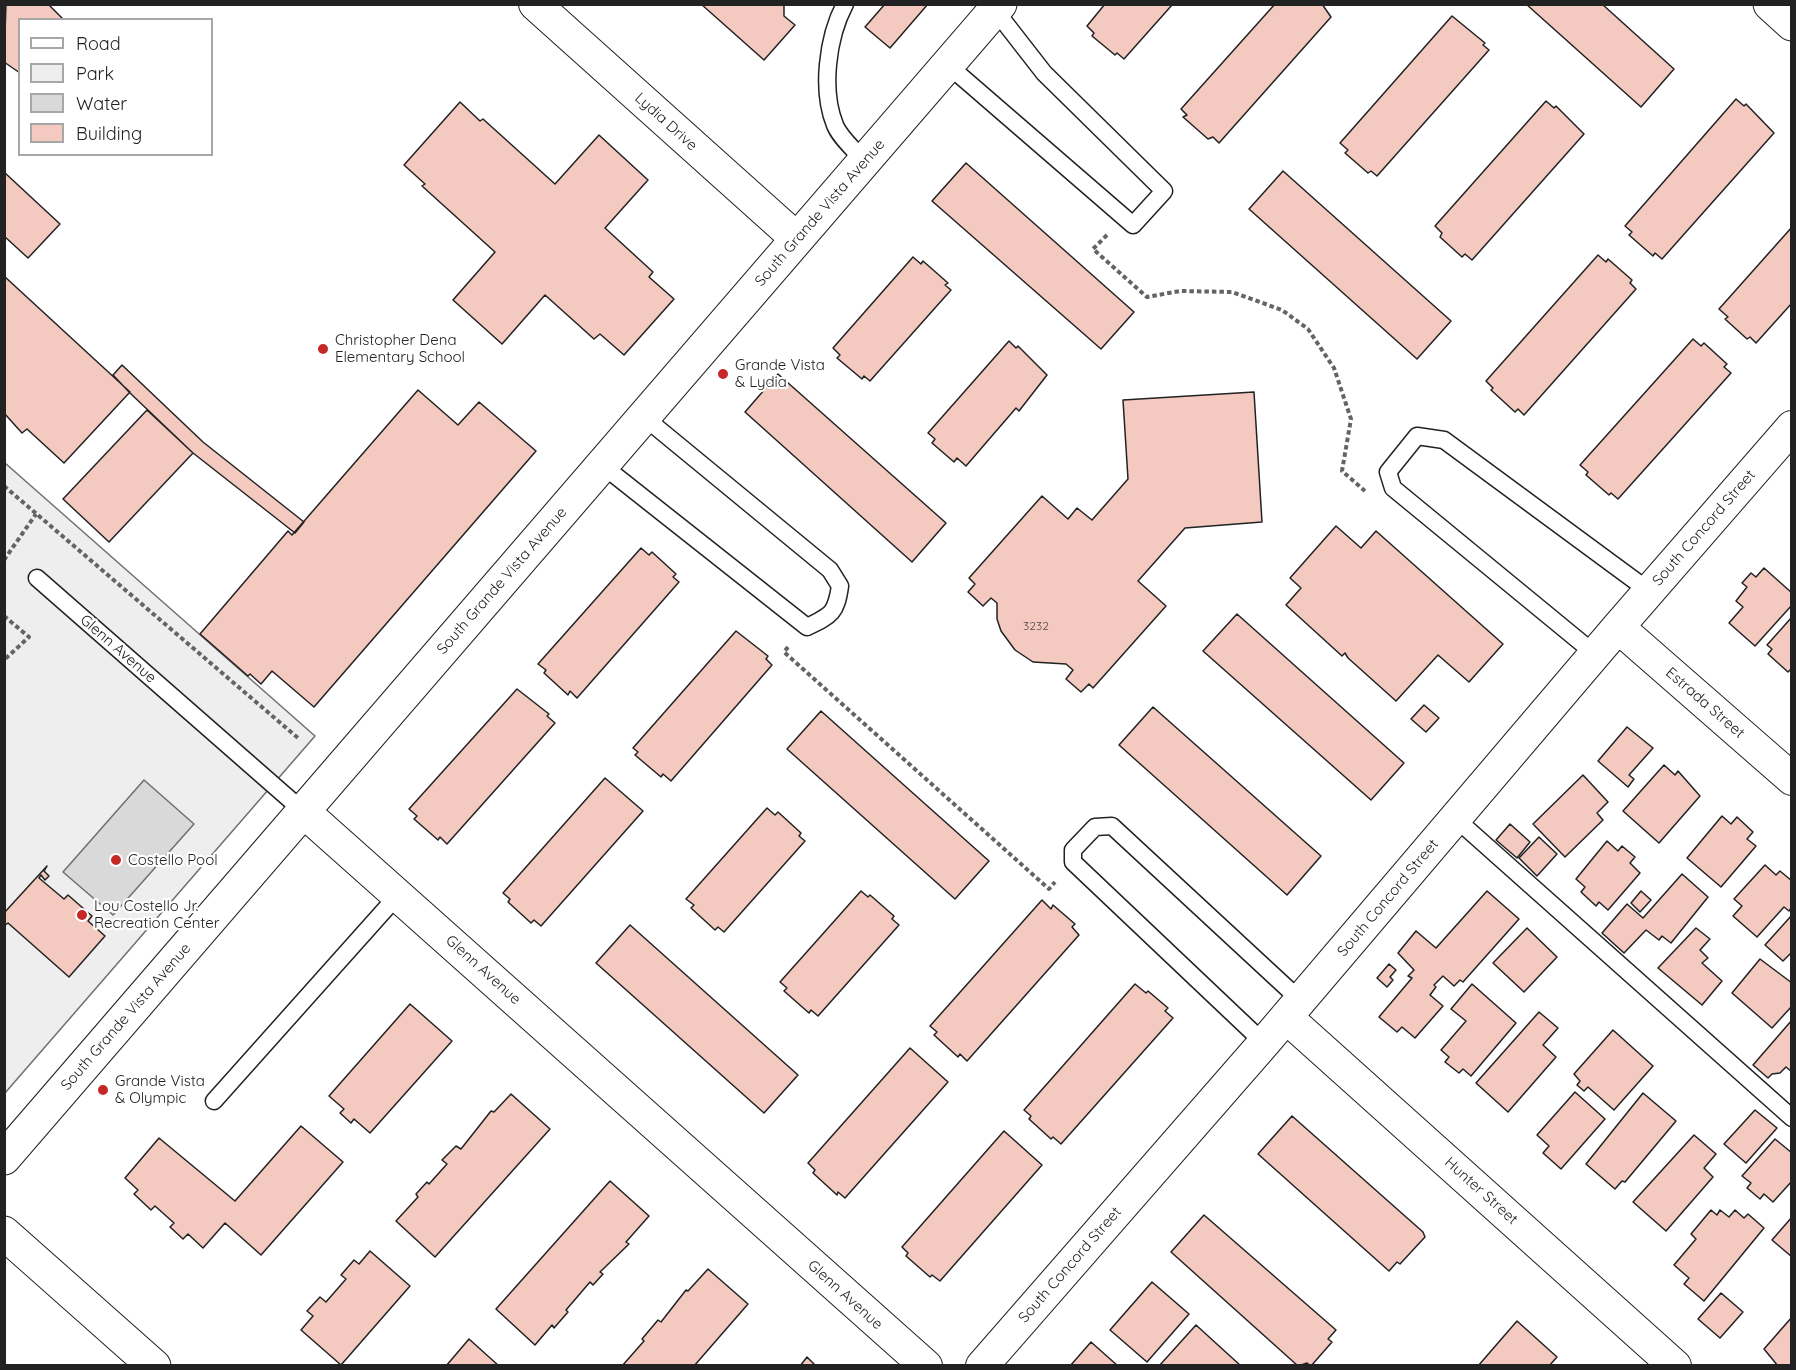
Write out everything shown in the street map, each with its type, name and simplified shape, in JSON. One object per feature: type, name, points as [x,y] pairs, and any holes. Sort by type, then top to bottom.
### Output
[{"type":"street","name":"Lydia Drive","points":[[535,4],[797,239]]},
{"type":"street","points":[[1770,4],[1791,24]]},
{"type":"street","name":"South Grande Vista Avenue","points":[[4,1158],[998,7]]},
{"type":"street","name":"South Concord Street","points":[[982,1365],[1294,1009],[1791,427]]},
{"type":"street","name":"Estrada Street","points":[[1618,627],[1791,779]]},
{"type":"street","name":"Glenn Avenue","points":[[303,811],[926,1365]]},
{"type":"street","name":"Hunter Street","points":[[1294,1009],[1675,1365]]},
{"type":"street","points":[[4,1233],[154,1365]]},
{"type":"lane","points":[[845,4],[836,29],[825,83],[836,127],[864,161]]},
{"type":"lane","points":[[948,64],[1132,225],[1164,191],[1044,73],[998,7]]},
{"type":"lane","points":[[602,465],[807,627],[823,619],[837,607],[840,586],[830,570],[644,417]]},
{"type":"lane","points":[[1595,654],[1393,488],[1388,472],[1418,436],[1444,440],[1649,591]]},
{"type":"lane","name":"Glenn Avenue","points":[[37,578],[303,811]]},
{"type":"lane","points":[[1455,818],[1791,1118]]},
{"type":"lane","points":[[1264,1043],[1073,862],[1072,850],[1095,827],[1112,826],[1294,1009]]},
{"type":"lane","points":[[214,1101],[398,895]]},
{"type":"path","points":[[1123,217],[1093,249],[1147,297],[1180,291],[1232,292],[1282,310],[1308,329],[1334,368],[1351,419],[1342,471],[1386,511],[1401,495]]},
{"type":"path","points":[[4,486],[298,738]]},
{"type":"path","points":[[4,560],[36,514]]},
{"type":"path","points":[[4,616],[29,637],[4,660]]},
{"type":"path","points":[[807,627],[784,652],[1049,889],[1073,862]]},
{"type":"green space","name":"Lou Costello Jr. Recreation Center","points":[[4,463],[315,736],[5,1093]]},
{"type":"water","points":[[144,780],[194,824],[113,915],[63,872]]},
{"type":"building","points":[[6,4],[48,4],[62,18],[18,18],[18,72],[4,62]]},
{"type":"building","points":[[701,4],[784,4],[784,16],[795,25],[764,60]]},
{"type":"building","points":[[885,4],[928,4],[890,48],[865,27]]},
{"type":"building","points":[[1105,4],[1175,4],[1124,59],[1117,53],[1115,55],[1092,36],[1094,33],[1087,26]]},
{"type":"building","points":[[1275,4],[1322,4],[1331,17],[1219,143],[1213,137],[1208,139],[1183,117],[1187,115],[1181,109]]},
{"type":"building","points":[[1526,4],[1602,4],[1674,69],[1641,107]]},
{"type":"building","points":[[1452,16],[1485,43],[1483,45],[1489,50],[1377,176],[1371,171],[1368,173],[1345,153],[1348,150],[1340,143]]},
{"type":"building","points":[[1736,99],[1744,106],[1746,104],[1774,133],[1662,259],[1655,253],[1653,256],[1629,235],[1632,232],[1625,226]]},
{"type":"building","points":[[1546,101],[1554,108],[1556,106],[1584,134],[1472,260],[1465,254],[1462,257],[1440,237],[1442,233],[1435,226]]},
{"type":"building","points":[[460,102],[480,121],[483,119],[555,184],[599,135],[648,180],[605,228],[653,272],[649,277],[674,299],[624,355],[600,334],[594,339],[545,295],[502,344],[453,300],[495,252],[422,186],[425,184],[404,165]]},
{"type":"building","points":[[966,163],[1134,312],[1101,349],[932,201]]},
{"type":"building","points":[[1283,171],[1451,321],[1417,359],[1249,209]]},
{"type":"building","points":[[4,172],[60,224],[28,258],[4,236]]},
{"type":"building","points":[[1792,227],[1792,303],[1756,343],[1750,337],[1747,339],[1725,319],[1728,317],[1719,309]]},
{"type":"building","points":[[1598,255],[1606,262],[1608,259],[1632,280],[1630,283],[1636,289],[1524,415],[1518,409],[1515,412],[1491,390],[1493,388],[1486,381]]},
{"type":"building","points":[[913,257],[921,264],[923,261],[948,283],[945,285],[951,290],[870,381],[864,376],[862,379],[837,358],[840,355],[833,348]]},
{"type":"building","points":[[4,276],[130,392],[64,463],[27,429],[22,433],[4,413]]},
{"type":"building","points":[[1693,339],[1701,346],[1704,343],[1727,364],[1724,367],[1731,373],[1618,499],[1611,493],[1609,495],[1586,475],[1588,472],[1580,465]]},
{"type":"building","points":[[1009,341],[1016,348],[1018,346],[1047,375],[1019,411],[1016,408],[966,466],[957,458],[954,462],[932,443],[935,439],[928,433]]},
{"type":"building","points":[[122,365],[203,442],[304,522],[295,533],[193,453],[130,393],[113,375]]},
{"type":"building","points":[[778,374],[946,523],[912,562],[745,412]]},
{"type":"building","points":[[418,390],[458,425],[479,402],[536,451],[314,707],[272,671],[261,684],[250,674],[248,676],[200,634],[288,531],[292,535]]},
{"type":"building","points":[[1254,392],[1262,522],[1185,528],[1138,581],[1166,606],[1093,688],[1089,684],[1081,692],[1066,679],[1073,670],[1066,664],[1033,662],[1015,650],[1001,631],[997,619],[997,603],[991,598],[983,606],[968,592],[975,584],[969,578],[1042,496],[1068,519],[1077,508],[1092,520],[1128,479],[1123,400]]},
{"type":"building","points":[[147,410],[193,453],[109,542],[63,499]]},
{"type":"building","points":[[1336,526],[1361,548],[1376,531],[1503,644],[1469,682],[1438,655],[1396,701],[1345,653],[1342,656],[1286,605],[1301,588],[1290,578]]},
{"type":"building","points":[[641,548],[649,555],[652,552],[676,574],[673,577],[679,582],[577,698],[570,691],[568,695],[544,673],[546,670],[538,664]]},
{"type":"building","points":[[1764,568],[1792,593],[1792,605],[1755,646],[1729,623],[1743,607],[1736,601],[1747,587],[1742,583],[1751,573],[1756,577]]},
{"type":"building","points":[[1237,614],[1404,763],[1371,800],[1203,651]]},
{"type":"building","points":[[1792,617],[1792,668],[1788,672],[1768,654],[1772,649],[1767,645]]},
{"type":"building","points":[[736,631],[768,656],[766,659],[772,665],[671,781],[663,774],[661,777],[635,755],[638,752],[633,748]]},
{"type":"building","points":[[517,689],[549,714],[547,716],[555,723],[447,844],[440,837],[438,840],[414,819],[417,816],[409,809]]},
{"type":"building","points":[[1424,705],[1439,718],[1426,732],[1411,719]]},
{"type":"building","points":[[1153,707],[1321,856],[1287,895],[1119,745]]},
{"type":"building","points":[[821,711],[989,861],[955,899],[787,749]]},
{"type":"building","points":[[1627,727],[1653,748],[1629,775],[1634,779],[1628,787],[1598,761]]},
{"type":"building","points":[[1664,765],[1675,775],[1678,771],[1700,796],[1659,843],[1623,811]]},
{"type":"building","points":[[1583,775],[1608,802],[1597,813],[1603,820],[1565,857],[1533,824]]},
{"type":"building","points":[[605,778],[643,811],[541,926],[534,920],[531,923],[508,902],[510,899],[503,893]]},
{"type":"building","points":[[767,808],[775,815],[778,812],[801,833],[799,836],[805,841],[724,932],[718,927],[715,930],[691,908],[694,905],[686,899]]},
{"type":"building","points":[[1722,816],[1731,824],[1737,817],[1753,832],[1747,839],[1756,846],[1721,887],[1687,858]]},
{"type":"building","points":[[1510,824],[1530,842],[1517,858],[1496,840]]},
{"type":"building","points":[[1539,837],[1557,854],[1537,876],[1519,858]]},
{"type":"building","points":[[1607,841],[1618,851],[1622,846],[1635,857],[1630,863],[1640,873],[1608,910],[1599,902],[1596,906],[1581,892],[1585,887],[1576,879]]},
{"type":"building","points":[[1765,865],[1776,875],[1780,871],[1792,881],[1792,907],[1789,911],[1784,907],[1757,937],[1733,916],[1742,906],[1734,899]]},
{"type":"building","points":[[47,866],[44,871],[49,876],[45,880],[41,875],[39,878],[64,899],[68,895],[92,916],[88,921],[105,936],[69,977],[8,923],[4,926],[4,913]]},
{"type":"building","points":[[1682,874],[1708,897],[1671,943],[1662,936],[1659,940],[1646,930],[1624,953],[1602,933],[1627,904],[1643,918]]},
{"type":"building","points":[[861,891],[868,897],[870,895],[894,916],[892,919],[899,925],[818,1016],[811,1010],[809,1013],[784,991],[787,988],[780,982]]},
{"type":"building","points":[[1487,891],[1519,919],[1463,982],[1460,980],[1454,986],[1443,976],[1434,985],[1436,987],[1430,995],[1443,1006],[1415,1038],[1402,1027],[1397,1032],[1379,1017],[1412,978],[1408,976],[1414,970],[1398,953],[1416,931],[1436,948]]},
{"type":"building","points":[[1641,891],[1651,900],[1640,912],[1631,903]]},
{"type":"building","points":[[1042,900],[1051,909],[1053,905],[1075,924],[1072,927],[1079,935],[967,1061],[960,1054],[958,1057],[934,1035],[937,1032],[930,1026]]},
{"type":"building","points":[[1792,915],[1792,952],[1783,961],[1765,945]]},
{"type":"building","points":[[630,925],[798,1075],[764,1113],[596,963]]},
{"type":"building","points":[[1527,928],[1557,957],[1524,992],[1493,963]]},
{"type":"building","points":[[1696,928],[1710,939],[1700,950],[1708,958],[1702,963],[1722,981],[1702,1005],[1658,968]]},
{"type":"building","points":[[1760,959],[1792,983],[1792,1006],[1772,1028],[1732,993]]},
{"type":"building","points":[[1389,964],[1396,970],[1390,977],[1393,980],[1387,987],[1377,978]]},
{"type":"building","points":[[1135,984],[1146,993],[1148,991],[1168,1008],[1165,1011],[1173,1018],[1061,1144],[1053,1137],[1051,1139],[1029,1119],[1031,1116],[1024,1110]]},
{"type":"building","points":[[1472,984],[1516,1023],[1471,1076],[1463,1069],[1459,1073],[1445,1062],[1449,1057],[1441,1050],[1466,1021],[1451,1009]]},
{"type":"building","points":[[410,1004],[452,1041],[370,1133],[354,1119],[351,1123],[340,1113],[344,1109],[329,1096]]},
{"type":"building","points":[[1539,1012],[1558,1028],[1543,1045],[1556,1057],[1508,1112],[1476,1083]]},
{"type":"building","points":[[1792,1020],[1792,1072],[1786,1067],[1780,1073],[1772,1074],[1768,1078],[1753,1065]]},
{"type":"building","points":[[1613,1030],[1653,1066],[1614,1110],[1588,1087],[1584,1091],[1577,1085],[1580,1081],[1574,1074]]},
{"type":"building","points":[[910,1048],[948,1082],[845,1198],[838,1192],[837,1195],[813,1173],[815,1170],[808,1163]]},
{"type":"building","points":[[1575,1092],[1605,1119],[1561,1169],[1543,1153],[1549,1146],[1537,1135]]},
{"type":"building","points":[[1643,1093],[1676,1121],[1625,1182],[1622,1181],[1615,1189],[1586,1164]]},
{"type":"building","points":[[511,1094],[550,1129],[435,1257],[396,1221],[418,1197],[416,1194],[427,1182],[429,1184],[447,1164],[442,1160],[456,1146],[461,1149],[491,1111],[494,1112]]},
{"type":"building","points":[[1755,1110],[1777,1128],[1746,1163],[1724,1144]]},
{"type":"building","points":[[1292,1116],[1423,1232],[1425,1237],[1400,1264],[1397,1262],[1389,1271],[1258,1154]]},
{"type":"building","points":[[301,1126],[343,1162],[261,1255],[225,1223],[203,1248],[188,1234],[183,1239],[170,1227],[174,1223],[155,1206],[151,1210],[134,1194],[138,1190],[125,1178],[159,1138],[235,1201]]},
{"type":"building","points":[[1004,1131],[1042,1165],[940,1281],[932,1275],[930,1277],[906,1256],[908,1253],[902,1247]]},
{"type":"building","points":[[1694,1135],[1716,1154],[1704,1168],[1713,1177],[1666,1231],[1633,1202]]},
{"type":"building","points":[[1775,1139],[1792,1153],[1792,1181],[1773,1202],[1764,1194],[1760,1199],[1747,1188],[1751,1183],[1742,1176]]},
{"type":"building","points":[[610,1181],[649,1216],[626,1242],[629,1244],[600,1272],[603,1274],[593,1285],[590,1282],[566,1310],[568,1312],[554,1328],[552,1325],[535,1345],[496,1309]]},
{"type":"building","points":[[1711,1210],[1717,1215],[1720,1210],[1729,1217],[1735,1210],[1744,1218],[1748,1214],[1764,1228],[1704,1301],[1684,1284],[1689,1278],[1674,1265],[1696,1239],[1691,1234]]},
{"type":"building","points":[[1204,1215],[1336,1330],[1328,1339],[1332,1342],[1311,1366],[1307,1363],[1298,1366],[1171,1252]]},
{"type":"building","points":[[1792,1217],[1792,1257],[1772,1240]]},
{"type":"building","points":[[370,1251],[410,1286],[341,1365],[301,1330],[313,1316],[307,1311],[320,1297],[326,1302],[346,1279],[341,1275],[354,1260],[359,1264]]},
{"type":"building","points":[[708,1269],[748,1304],[694,1366],[622,1366],[644,1341],[642,1339],[658,1320],[661,1322],[686,1290],[688,1291]]},
{"type":"building","points":[[1152,1282],[1189,1314],[1147,1362],[1110,1330]]},
{"type":"building","points":[[1721,1293],[1743,1312],[1720,1338],[1698,1319]]},
{"type":"building","points":[[1792,1317],[1792,1366],[1778,1366],[1764,1349]]},
{"type":"building","points":[[1517,1321],[1557,1357],[1549,1366],[1478,1366]]},
{"type":"building","points":[[1196,1325],[1241,1366],[1159,1366]]},
{"type":"building","points":[[469,1339],[499,1366],[446,1366]]},
{"type":"building","points":[[1091,1342],[1118,1366],[1070,1366]]},
{"type":"building","points":[[807,1357],[816,1366],[800,1366]]},
{"type":"place","name":"Christopher Dena Elementary School","points":[[323,349]]},
{"type":"place","name":"Grande Vista & Lydia","points":[[723,374]]},
{"type":"place","name":"Costello Pool","points":[[116,860]]},
{"type":"place","name":"Lou Costello Jr. Recreation Center","points":[[82,915]]},
{"type":"place","name":"Grande Vista & Olympic","points":[[103,1090]]}]
